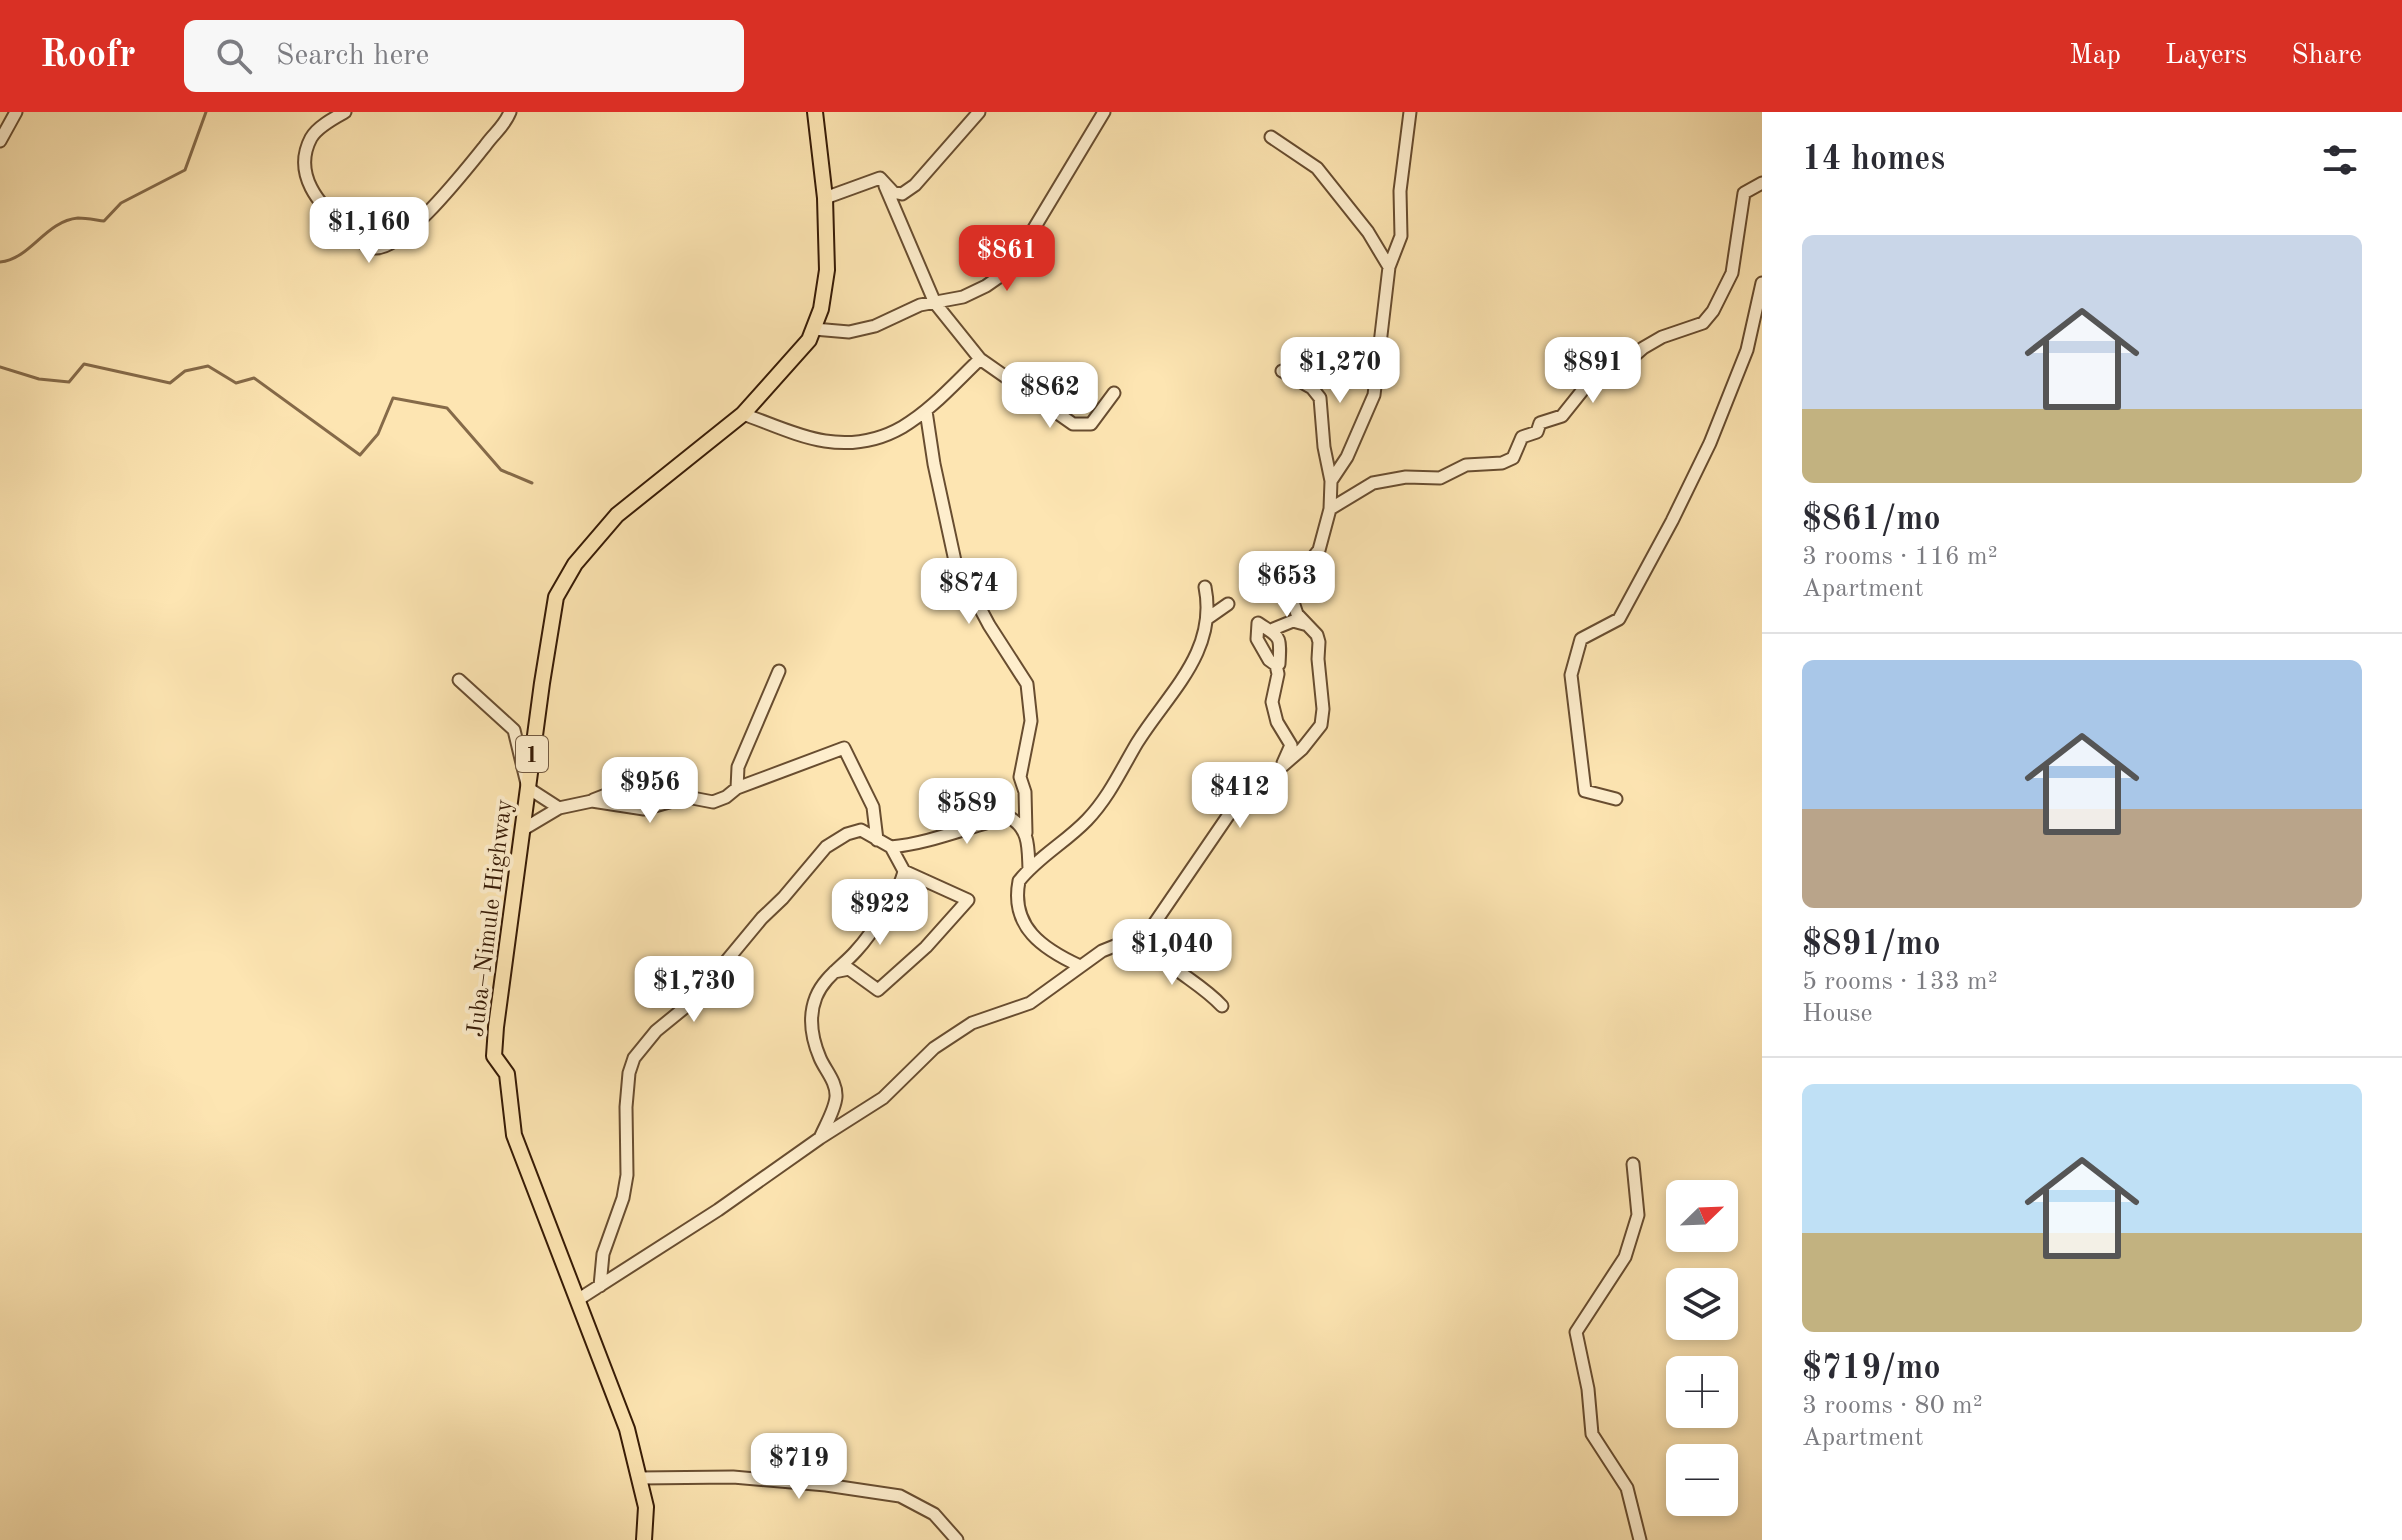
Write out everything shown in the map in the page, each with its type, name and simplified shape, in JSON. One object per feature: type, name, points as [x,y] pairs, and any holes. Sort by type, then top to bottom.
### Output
[{"type":"main road","name":"Juba–Nimule Highway","points":[[639,1478],[627,1429],[514,1135],[507,1074],[494,1056],[522,830],[556,597],[565,579],[592,541],[617,515],[743,414],[809,340],[814,329],[821,309],[827,270],[825,198],[815,112]]},
{"type":"main road","name":"1","points":[[639,1478],[646,1507],[644,1540]]},
{"type":"street","points":[[0,141],[16,112]]},
{"type":"street","points":[[345,112],[311,137],[305,164],[309,187],[349,231],[369,247],[380,248],[439,203],[505,125],[510,112]]},
{"type":"street","points":[[885,186],[902,194],[915,185],[979,112]]},
{"type":"street","points":[[814,329],[849,332],[875,326],[920,305],[963,297],[1009,270],[1104,112]]},
{"type":"street","points":[[1331,481],[1347,457],[1374,395],[1389,267],[1401,236],[1400,191],[1410,112]]},
{"type":"street","points":[[1271,137],[1317,168],[1368,232],[1389,267]]},
{"type":"street","points":[[825,198],[880,178],[935,303],[980,359],[1073,424],[1091,424],[1114,393]]},
{"type":"street","points":[[1330,509],[1373,483],[1406,477],[1440,478],[1466,465],[1502,463],[1513,458],[1522,437],[1537,432],[1540,423],[1562,416],[1598,371],[1627,362],[1662,337],[1703,323],[1713,311],[1732,273],[1744,193],[1762,183]]},
{"type":"street","points":[[1616,799],[1585,791],[1571,675],[1581,639],[1619,619],[1672,521],[1710,443],[1747,350],[1762,283]]},
{"type":"street","points":[[743,414],[824,441],[868,442],[894,434],[926,411],[980,359]]},
{"type":"street","points":[[1141,943],[1232,810],[1302,749],[1321,725],[1319,642],[1317,635],[1297,614],[1292,599],[1303,570],[1319,550],[1330,509],[1331,481],[1324,447],[1320,398],[1312,388],[1282,371]]},
{"type":"street","points":[[926,411],[955,561],[989,625],[1027,684],[1031,721],[1020,777],[1025,792],[1029,869]]},
{"type":"street","points":[[1080,966],[1037,942],[1017,908],[1019,881],[1089,818],[1114,786],[1137,744],[1194,663],[1208,618],[1205,587]]},
{"type":"street","points":[[1208,618],[1228,604]]},
{"type":"street","points":[[1281,767],[1291,745],[1277,722],[1272,702],[1278,681],[1276,665],[1269,660],[1257,639],[1258,623],[1271,630],[1293,621],[1306,624]]},
{"type":"street","points":[[737,788],[738,767],[779,671]]},
{"type":"street","points":[[459,680],[514,730],[528,788],[559,808]]},
{"type":"street","points":[[522,830],[559,808],[592,801],[642,781],[687,797],[713,802],[737,788],[844,748],[873,807],[877,840]]},
{"type":"street","points":[[592,801],[644,809],[687,797]]},
{"type":"street","points":[[600,1286],[603,1254],[623,1198],[627,1175],[629,1073],[642,1045],[694,1000],[826,847],[847,834],[861,830],[891,847],[916,845],[974,825],[1009,817],[1019,823],[1026,833]]},
{"type":"street","points":[[834,972],[849,969],[878,990],[926,947],[968,900],[904,871],[891,847]]},
{"type":"street","points":[[820,1138],[836,1097],[810,1024],[816,996],[834,972],[857,950],[901,885],[904,871]]},
{"type":"street","points":[[579,1299],[718,1210],[883,1098],[934,1048],[972,1023],[1005,1009],[1030,1003],[1102,951],[1122,943],[1141,943],[1152,948],[1203,987],[1222,1006]]},
{"type":"street","points":[[1633,1164],[1638,1215],[1625,1257],[1576,1332],[1588,1389],[1592,1434],[1627,1488],[1640,1540]]},
{"type":"street","points":[[639,1478],[733,1477],[826,1485],[900,1496],[934,1514],[957,1540]]},
{"type":"waterway","points":[[0,262],[21,254],[66,221],[78,218],[104,221],[121,203],[185,170],[206,112]]},
{"type":"waterway","points":[[0,367],[39,379],[69,382],[84,364],[170,383],[185,371],[208,366],[236,383],[254,378],[360,455],[378,434],[393,398],[447,408],[501,470],[532,483]]}]
